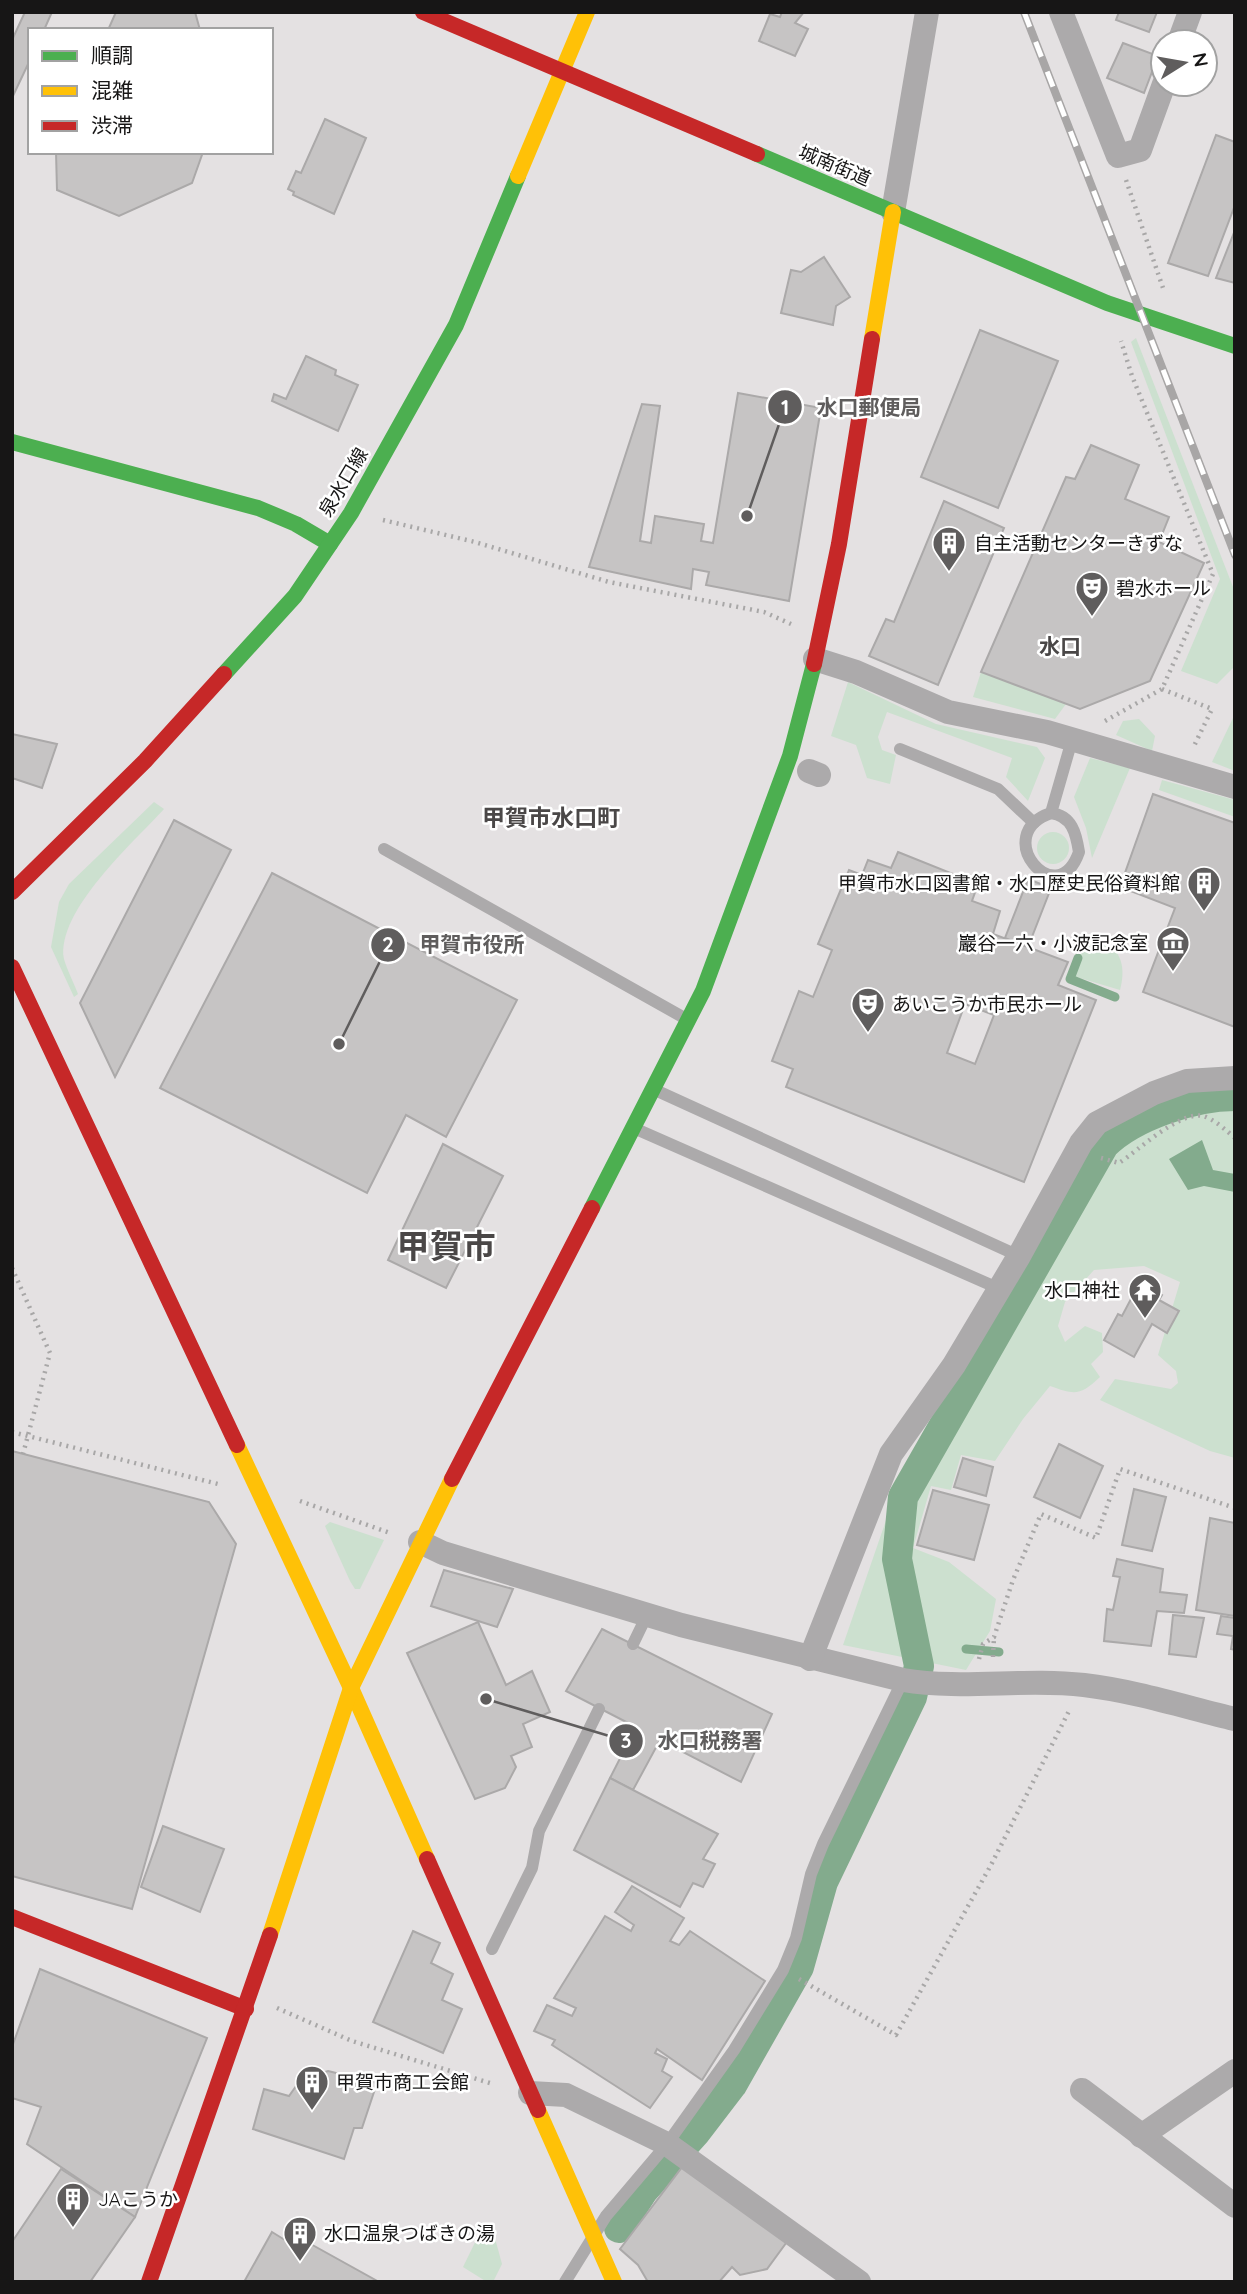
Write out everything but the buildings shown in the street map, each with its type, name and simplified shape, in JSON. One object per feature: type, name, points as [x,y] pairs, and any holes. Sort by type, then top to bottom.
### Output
[{"type":"street","name":"城南街道","points":[[423,12],[1144,318],[1235,346]]},
{"type":"street","name":"泉水口線","points":[[12,892],[163,741],[295,596],[331,544],[456,325],[587,12]]},
{"type":"street","points":[[149,2282],[186,2171],[246,2009],[351,1688],[411,1539],[704,991],[740,900],[790,756],[816,659],[839,544],[893,212],[907,146],[927,12]]},
{"type":"street","points":[[1061,12],[1118,156],[1140,150],[1159,98]]},
{"type":"street","points":[[12,442],[258,508],[296,524],[331,544]]},
{"type":"street","points":[[816,659],[856,671],[948,712],[1072,740],[1142,767],[1235,787]]},
{"type":"street","points":[[12,967],[351,1688],[614,2282]]},
{"type":"street","points":[[810,1659],[891,1454],[954,1366],[1081,1143],[1097,1123],[1154,1093],[1186,1081],[1235,1078]]},
{"type":"street","points":[[411,1539],[443,1552],[647,1615],[810,1659],[914,1682],[1082,1685],[1125,1692],[1235,1719]]},
{"type":"street","points":[[12,1917],[246,2009]]},
{"type":"street","points":[[1141,2136],[1235,2071]]},
{"type":"street","points":[[1082,2090],[1235,2206]]},
{"type":"street","points":[[530,2092],[566,2095],[675,2149],[859,2282]]},
{"type":"lane","points":[[1051,813],[1072,740]]},
{"type":"lane","points":[[900,749],[998,789],[1034,823]]},
{"type":"lane","points":[[1051,813],[1062,815],[1070,823],[1079,852],[1076,862],[1063,874],[1044,873],[1030,863],[1025,843],[1034,823],[1051,813]]},
{"type":"lane","points":[[384,849],[688,1020]]},
{"type":"lane","points":[[652,1088],[1019,1256]]},
{"type":"lane","points":[[632,1128],[1000,1289]]},
{"type":"lane","points":[[634,1644],[647,1615]]},
{"type":"lane","points":[[565,2282],[606,2216],[675,2149],[783,1970],[796,1938],[811,1874],[822,1844],[914,1682]]},
{"type":"lane","points":[[492,1949],[532,1868],[538,1830],[599,1709]]},
{"type":"path","points":[[1118,156],[1165,294]]},
{"type":"path","points":[[1072,740],[1162,689],[1213,574],[1132,376],[1121,340]]},
{"type":"path","points":[[351,513],[475,542],[609,582],[764,612],[821,634]]},
{"type":"path","points":[[1162,689],[1212,709],[1183,774]]},
{"type":"path","points":[[1102,1159],[1119,1163],[1174,1123],[1186,1118],[1203,1116],[1235,1138]]},
{"type":"path","points":[[12,1268],[50,1353],[23,1454]]},
{"type":"path","points":[[12,1432],[218,1484]]},
{"type":"path","points":[[995,1646],[994,1637],[1013,1580],[1041,1514],[1096,1538],[1120,1469],[1235,1508]]},
{"type":"path","points":[[300,1501],[411,1539]]},
{"type":"path","points":[[983,1644],[994,1637]]},
{"type":"path","points":[[802,1981],[896,2035],[991,1865],[1082,1685]]},
{"type":"path","points":[[275,2007],[352,2041],[498,2085]]},
{"type":"shaded area","points":[[1136,338],[1235,592],[1235,666],[1217,684],[1181,671],[1220,579],[1131,342]]},
{"type":"shaded area","points":[[981,672],[1066,704],[1055,719],[973,697]]},
{"type":"shaded area","points":[[848,682],[936,724],[1037,747],[1045,758],[1028,801],[1006,777],[1012,758],[887,712],[878,737],[882,750],[896,755],[890,784],[867,778],[856,745],[831,736]]},
{"type":"shaded area","points":[[1233,718],[1235,719],[1235,771],[1212,762]]},
{"type":"shaded area","points":[[1139,719],[1155,736],[1152,751],[1116,735],[1123,721]]},
{"type":"shaded area","points":[[1090,758],[1130,768],[1092,858],[1086,828],[1074,797]]},
{"type":"shaded area","points":[[1162,780],[1235,800],[1235,817],[1159,790]]},
{"type":"shaded area","points":[[154,802],[164,809],[100,878],[72,920],[65,940],[64,959],[78,994],[74,997],[51,947],[59,902],[69,884]]},
{"type":"shaded area","points":[[1053,832],[1064,837],[1069,848],[1064,859],[1053,864],[1042,859],[1037,848],[1042,837]]},
{"type":"shaded area","points":[[1097,934],[1116,951],[1122,964],[1120,990],[1073,976],[1086,935]]},
{"type":"shaded area","points":[[1235,1091],[1235,1458],[1210,1451],[1100,1400],[1115,1379],[1171,1389],[1178,1383],[1176,1371],[1158,1355],[1180,1282],[1144,1266],[1094,1270],[1065,1302],[1058,1326],[1065,1342],[1085,1326],[1102,1333],[1103,1352],[1091,1364],[1100,1377],[1087,1388],[1077,1392],[1050,1386],[1023,1419],[995,1461],[961,1455],[951,1490],[931,1486],[913,1548],[949,1562],[996,1599],[990,1631],[966,1670],[843,1645],[892,1503],[1020,1278],[1064,1190],[1110,1127],[1196,1093]]},
{"type":"shaded area","points":[[1202,1140],[1213,1170],[1235,1174],[1235,1192],[1204,1186],[1188,1190],[1169,1159]]},
{"type":"shaded area","points":[[330,1522],[384,1540],[360,1589],[355,1589],[350,1581],[325,1526]]},
{"type":"shaded area","points":[[484,2224],[493,2231],[502,2264],[493,2282],[487,2282],[463,2267]]},
{"type":"waterway","points":[[1078,958],[1070,979],[1115,997]]},
{"type":"waterway","points":[[619,2228],[643,2191],[696,2132],[732,2085],[799,1967],[823,1882],[912,1697],[919,1666],[897,1559],[903,1497],[1104,1145],[1131,1125],[1165,1110],[1201,1100],[1235,1096]]},
{"type":"waterway","points":[[915,1639],[922,1640]]},
{"type":"waterway","points":[[966,1649],[999,1652]]},
{"type":"railway","points":[[1024,12],[1235,555]]},
{"type":"traffic: fast","points":[[757,154],[1107,303],[1235,346]]},
{"type":"traffic: fast","points":[[224,674],[295,596],[351,513],[456,325],[518,176]]},
{"type":"traffic: fast","points":[[12,442],[258,508],[296,524],[330,544]]},
{"type":"traffic: fast","points":[[592,1208],[703,991],[790,756],[814,664]]},
{"type":"traffic: slow","points":[[518,176],[587,12]]},
{"type":"traffic: slow","points":[[872,339],[893,212]]},
{"type":"traffic: slow","points":[[237,1445],[351,1688],[427,1859]]},
{"type":"traffic: slow","points":[[270,1935],[351,1688],[452,1479]]},
{"type":"traffic: slow","points":[[538,2110],[614,2282]]},
{"type":"traffic: jam","points":[[423,12],[757,154]]},
{"type":"traffic: jam","points":[[814,664],[839,544],[872,339]]},
{"type":"traffic: jam","points":[[12,892],[145,761],[224,674]]},
{"type":"traffic: jam","points":[[12,967],[237,1445]]},
{"type":"traffic: jam","points":[[452,1479],[592,1208]]},
{"type":"traffic: jam","points":[[427,1859],[538,2110]]},
{"type":"traffic: jam","points":[[12,1917],[246,2009]]},
{"type":"traffic: jam","points":[[149,2282],[270,1935]]},
{"type":"place","name":"水口郵便局","points":[[747,516]]},
{"type":"place","name":"自主活動センターきずな","points":[[949,573]]},
{"type":"place","name":"碧水ホール","points":[[1092,618]]},
{"type":"place","name":"甲賀市水口図書館・水口歴史民俗資料館","points":[[1204,913]]},
{"type":"place","name":"巖谷一六・小波記念室","points":[[1173,973]]},
{"type":"place","name":"あいこうか市民ホール","points":[[868,1034]]},
{"type":"place","name":"甲賀市役所","points":[[339,1044]]},
{"type":"place","name":"水口神社","points":[[1145,1320]]},
{"type":"place","name":"水口税務署","points":[[486,1699]]},
{"type":"place","name":"甲賀市商工会館","points":[[312,2112]]},
{"type":"place","name":"JAこうか","points":[[73,2229]]},
{"type":"place","name":"水口温泉つばきの湯","points":[[300,2263]]},
{"type":"district","name":"水口","points":[[1060,646]]},
{"type":"district","name":"甲賀市水口町","points":[[551,817]]},
{"type":"district","name":"甲賀市","points":[[446,1245]]}]
